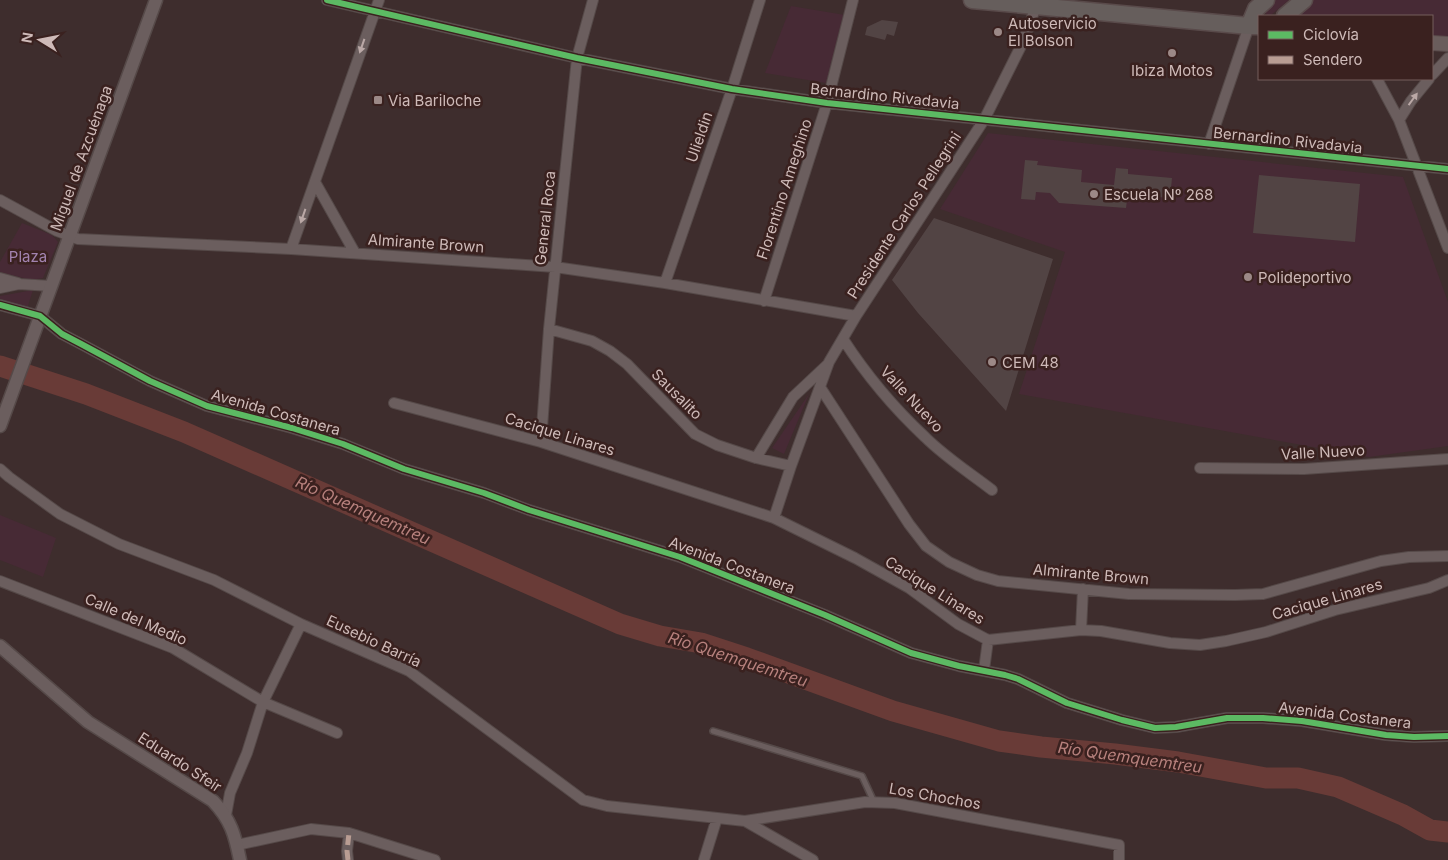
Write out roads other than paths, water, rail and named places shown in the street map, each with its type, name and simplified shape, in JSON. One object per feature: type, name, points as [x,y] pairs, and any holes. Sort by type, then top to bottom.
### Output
[{"type":"highway","points":[[972,0],[1063,4],[1256,26],[1260,3]]},
{"type":"highway","points":[[1286,15],[1304,0]]},
{"type":"main road","points":[[1433,43],[1448,44]]},
{"type":"street","name":"Miguel de Azcuénaga","points":[[1,423],[156,0]]},
{"type":"street","name":"Bernardino Rivadavia","points":[[327,0],[576,58],[732,89],[827,103],[1448,169]]},
{"type":"street","points":[[291,249],[379,0]]},
{"type":"street","name":"General Roca","points":[[541,442],[549,329],[576,58],[594,0]]},
{"type":"street","name":"Ulieldin","points":[[665,283],[732,89],[760,0]]},
{"type":"street","name":"Florentino Ameghino","points":[[764,301],[827,103],[853,0]]},
{"type":"street","name":"Presidente Carlos Pellegrini","points":[[774,518],[829,362],[856,316],[984,120],[1023,42],[1037,3]]},
{"type":"street","points":[[1209,144],[1256,26]]},
{"type":"street","points":[[1433,74],[1448,58]]},
{"type":"street","points":[[1378,80],[1399,120],[1448,248]]},
{"type":"street","points":[[1399,120],[1411,101],[1428,80]]},
{"type":"street","points":[[315,182],[355,253]]},
{"type":"street","name":"Almirante Brown","points":[[0,200],[57,231],[78,239],[291,249],[555,267],[665,283],[856,316]]},
{"type":"street","points":[[0,278],[19,284],[51,286]]},
{"type":"street","points":[[0,288],[19,284]]},
{"type":"street","name":"Avenida Costanera","points":[[0,305],[62,334],[150,381],[207,406],[292,428],[343,444],[404,469],[680,557],[911,653],[1018,679],[1067,703],[1122,720],[1155,728],[1176,727],[1227,718],[1263,718],[1302,721],[1386,735],[1414,737],[1448,736]]},
{"type":"street","name":"Sausalito","points":[[549,329],[592,341],[610,351],[627,364],[695,434],[717,445],[756,458],[791,466]]},
{"type":"street","name":"Valle Nuevo","points":[[843,339],[863,367],[906,418],[926,438],[992,490]]},
{"type":"street","name":"Presidente Carlos Pellegrini","points":[[756,458],[793,397],[829,362]]},
{"type":"street","name":"Almirante Brown","points":[[820,387],[909,524],[926,546],[949,562],[977,575],[998,581],[1164,595],[1263,594],[1381,561],[1409,557],[1448,556]]},
{"type":"street","name":"Cacique Linares","points":[[394,403],[541,442],[774,518],[855,558],[909,588],[958,624],[988,640],[1081,630],[1102,631],[1170,643],[1200,644],[1226,642],[1266,632],[1335,610],[1429,588],[1448,580]]},
{"type":"street","name":"Valle Nuevo","points":[[1200,468],[1304,469],[1448,459]]},
{"type":"street","name":"Eusebio Barría","points":[[0,469],[60,514],[119,544],[214,580],[301,624],[409,671],[583,800],[607,806],[746,821],[813,860]]},
{"type":"street","name":"Calle del Medio","points":[[0,581],[173,648],[263,702],[337,733]]},
{"type":"street","points":[[1081,630],[1083,589]]},
{"type":"street","points":[[226,815],[230,793],[263,702],[301,624]]},
{"type":"street","points":[[984,670],[988,640]]},
{"type":"street","name":"Eduardo Sfeir","points":[[0,646],[88,722],[213,801],[226,815],[240,860]]},
{"type":"street","name":"Los Chochos","points":[[746,821],[865,802],[895,803],[1120,845],[1119,860]]},
{"type":"street","points":[[704,860],[717,818]]},
{"type":"street","points":[[237,846],[311,829],[349,833],[435,860]]},
{"type":"street","points":[[348,860],[349,833]]},
{"type":"lane","points":[[713,730],[862,776],[874,802]]},
{"type":"waterway","name":"Río Quemquemtreu","points":[[0,366],[86,394],[184,432],[620,624],[660,636],[701,643],[893,711],[999,741],[1178,762],[1266,778],[1298,778],[1338,787],[1403,815],[1430,830],[1448,832]]},
{"type":"place","name":"Autoservicio El Bolson","points":[[998,32]]},
{"type":"place","name":"Ibiza Motos","points":[[1172,53]]},
{"type":"place","name":"Via Bariloche","points":[[378,100]]},
{"type":"place","name":"Escuela Nº 268","points":[[1094,194]]},
{"type":"place","name":"Polideportivo","points":[[1248,277]]},
{"type":"place","name":"CEM 48","points":[[992,362]]},
{"type":"park label","name":"Plaza","points":[[28,256]]}]
